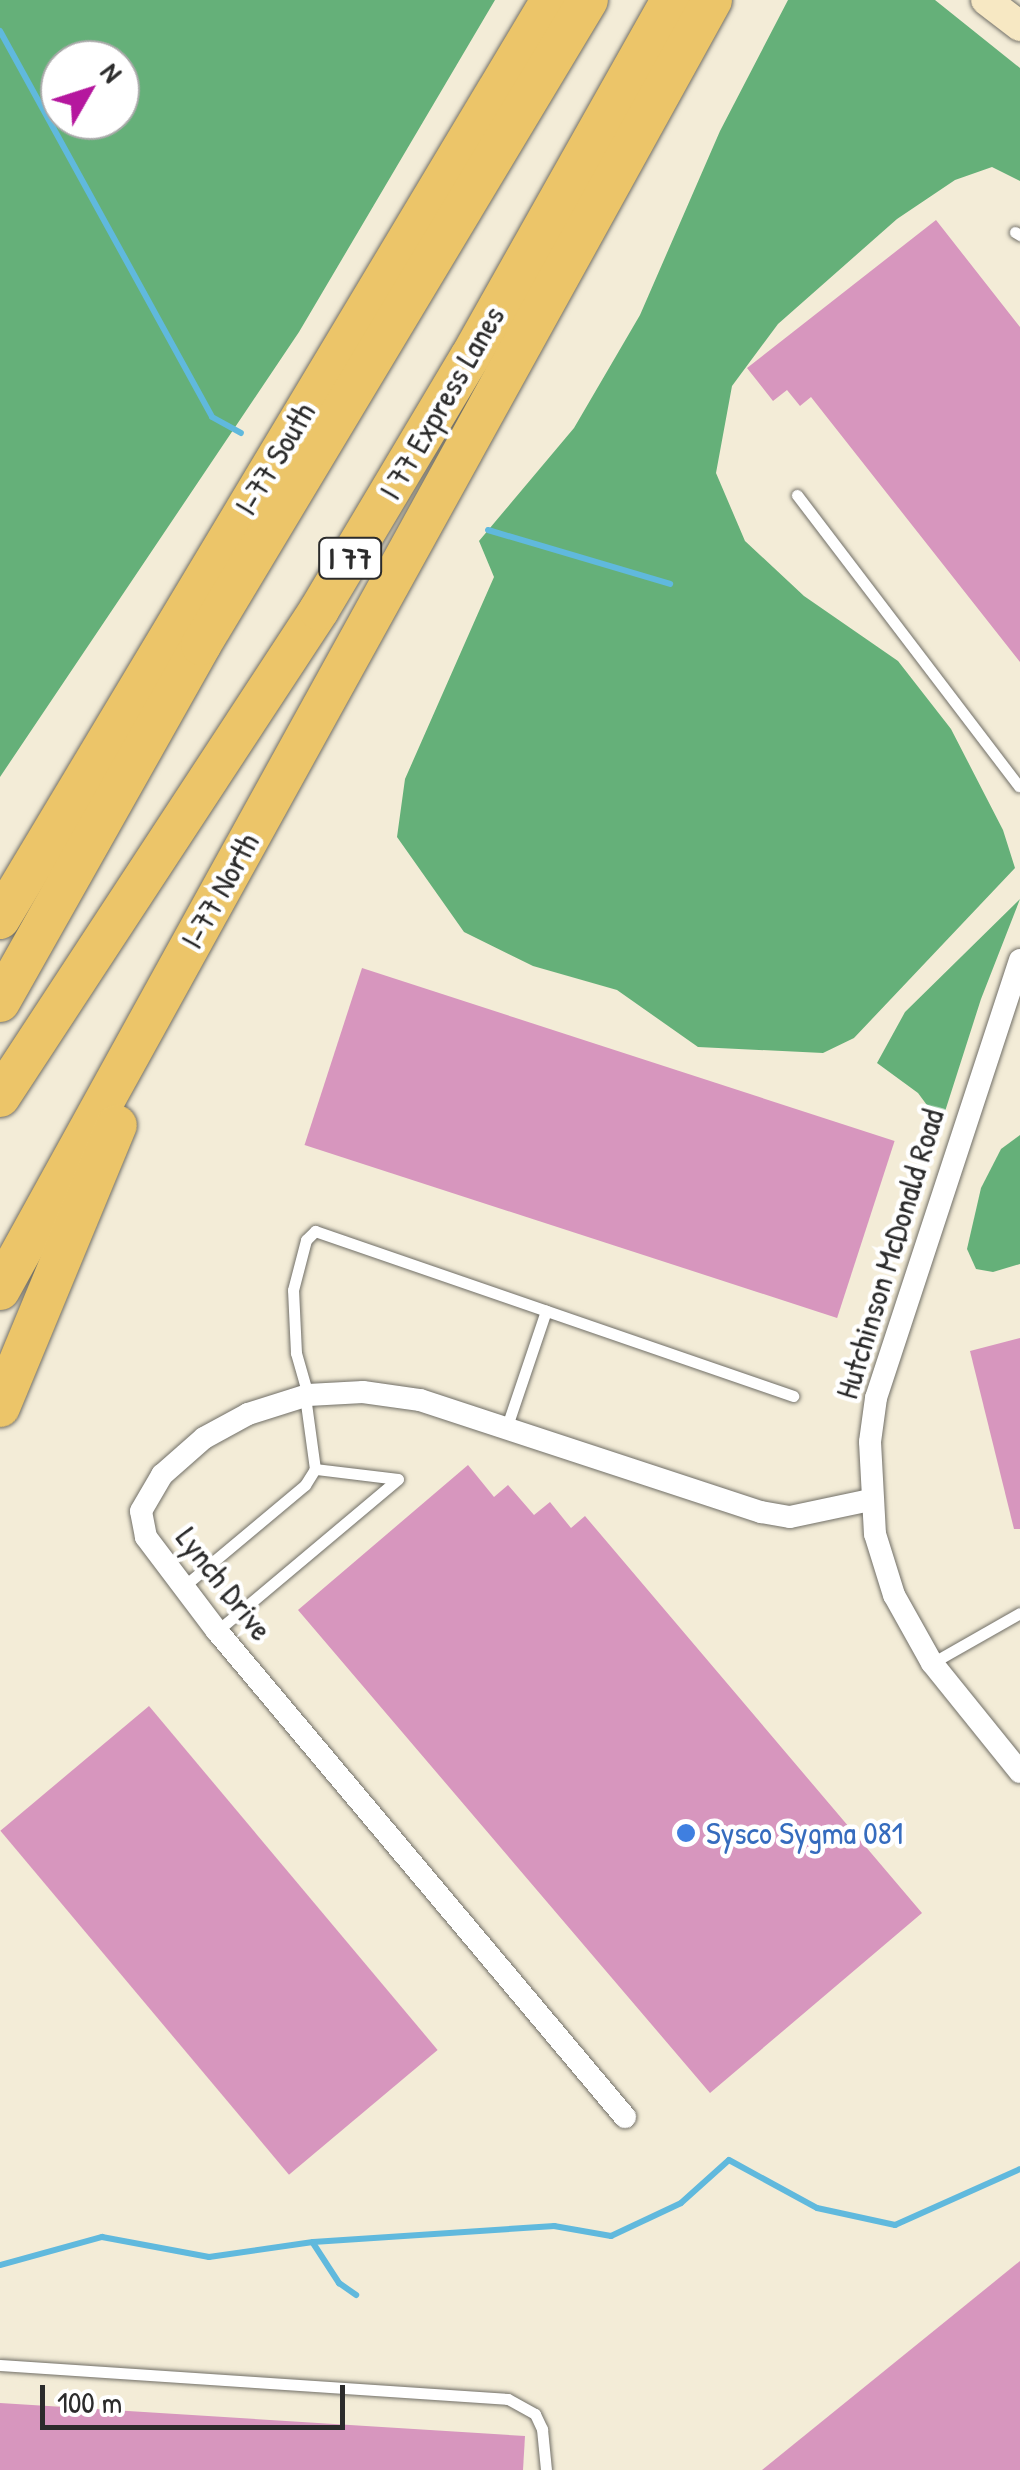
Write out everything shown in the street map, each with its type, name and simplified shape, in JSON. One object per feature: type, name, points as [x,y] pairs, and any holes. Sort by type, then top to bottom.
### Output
[{"type":"highway","name":"I-77 South","points":[[0,919],[551,0]]},
{"type":"highway","name":"I 77","points":[[0,1002],[201,645],[588,0]]},
{"type":"highway","name":"I 77 Express Lanes","points":[[0,1097],[320,610],[470,358],[671,0]]},
{"type":"highway","name":"I-77 North","points":[[0,1290],[712,0]]},
{"type":"highway","points":[[0,1407],[193,941]]},
{"type":"main road","points":[[986,0],[1020,26]]},
{"type":"street","name":"Hutchinson McDonald Road","points":[[1020,960],[876,1398],[870,1442],[870,1500],[875,1534],[894,1595],[932,1663],[1020,1772]]},
{"type":"street","name":"Lynch Drive","points":[[626,2118],[218,1631],[140,1522],[141,1511],[162,1475],[204,1438],[263,1408],[306,1396],[363,1392],[420,1400],[761,1512],[790,1517],[870,1500]]},
{"type":"lane","points":[[798,495],[1020,786]]},
{"type":"lane","points":[[184,1587],[305,1485],[315,1470],[296,1353],[293,1290],[306,1240],[314,1231],[793,1396]]},
{"type":"lane","points":[[506,1429],[546,1311]]},
{"type":"lane","points":[[218,1631],[398,1479],[315,1470]]},
{"type":"lane","points":[[932,1663],[1020,1613]]},
{"type":"lane","points":[[0,2365],[491,2397],[525,2406],[535,2414],[542,2429],[546,2470]]},
{"type":"green space","points":[[0,0],[495,0],[299,332],[0,777]]},
{"type":"green space","points":[[788,0],[935,0],[1020,68],[1020,181],[992,167],[955,180],[897,219],[778,324],[732,386],[716,473],[745,541],[804,596],[898,661],[951,729],[1003,830],[1015,868],[854,1038],[823,1053],[698,1047],[617,990],[533,966],[464,932],[397,837],[405,779],[494,577],[479,541],[574,428],[640,315],[720,131]]},
{"type":"green space","points":[[1020,899],[981,999],[941,1124],[918,1093],[877,1063],[905,1012]]},
{"type":"green space","points":[[1020,1135],[1020,1264],[993,1272],[976,1269],[967,1249],[981,1188],[1001,1149]]},
{"type":"building","points":[[936,220],[1020,327],[1020,662],[811,397],[800,406],[787,390],[773,401],[747,368]]},
{"type":"building","points":[[362,968],[895,1141],[837,1318],[305,1145]]},
{"type":"building","points":[[1020,1338],[1020,1529],[1014,1529],[970,1351]]},
{"type":"building","points":[[468,1465],[494,1497],[508,1485],[534,1515],[550,1502],[571,1528],[585,1516],[922,1913],[710,2093],[298,1610]]},
{"type":"building","points":[[149,1706],[438,2050],[289,2175],[0,1831]]},
{"type":"building","points":[[1020,2261],[1020,2470],[762,2470]]},
{"type":"building","points":[[0,2403],[525,2436],[523,2470],[0,2470]]},
{"type":"waterway","points":[[0,31],[212,417],[241,433]]},
{"type":"waterway","points":[[488,530],[670,584]]},
{"type":"waterway","points":[[0,2265],[102,2237],[209,2257],[313,2242],[554,2226],[611,2236],[681,2203],[729,2160],[817,2208],[895,2225],[1020,2169]]},
{"type":"waterway","points":[[313,2243],[339,2283],[356,2295]]},
{"type":"place","name":"Sysco Sygma 081","points":[[686,1833]]}]
